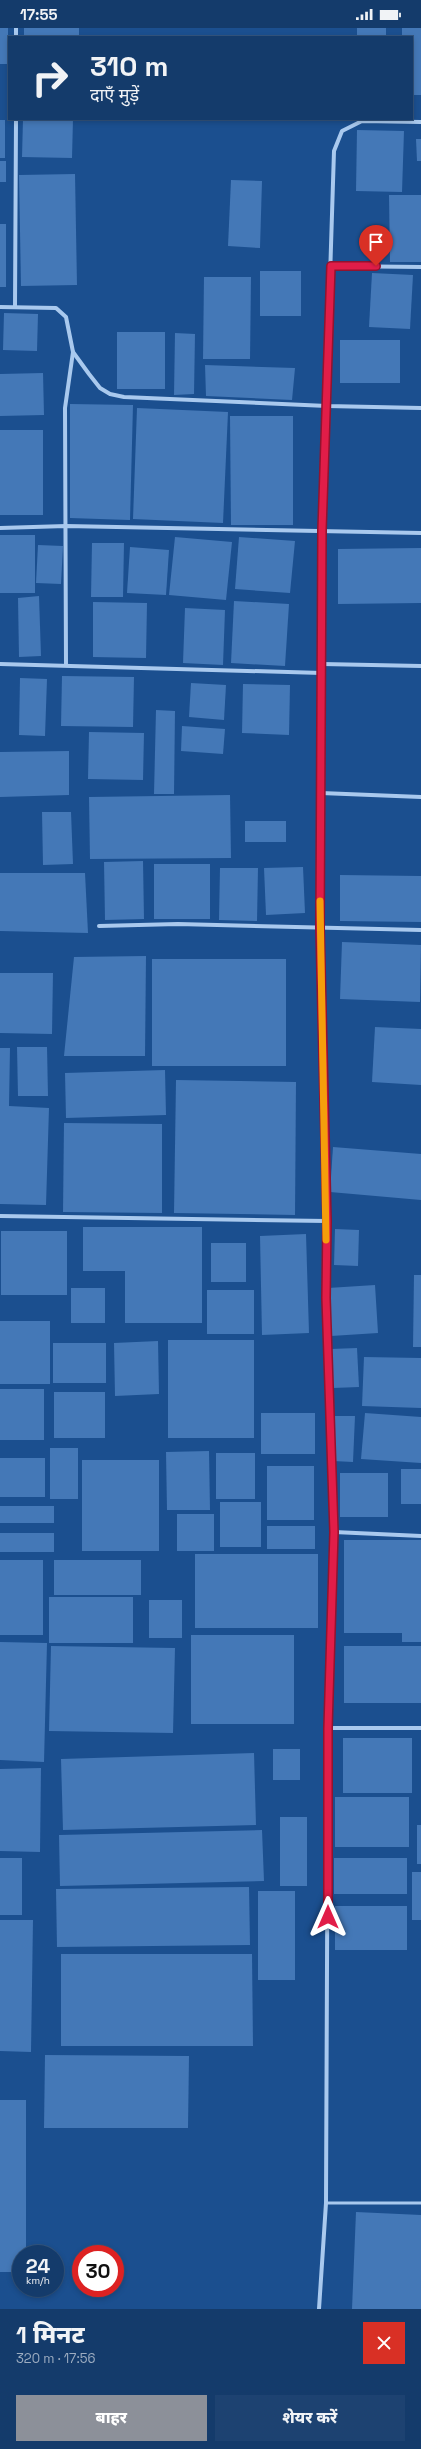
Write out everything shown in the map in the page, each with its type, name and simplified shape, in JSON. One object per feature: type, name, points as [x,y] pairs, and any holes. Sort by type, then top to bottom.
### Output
[{"type":"street","points":[[14,307],[16,120]]},
{"type":"street","points":[[319,2309],[326,2203],[328,1728],[334,1532],[328,1369],[327,1221],[320,928],[322,530],[334,151],[337,139],[342,131],[362,121],[421,122]]},
{"type":"street","points":[[331,266],[421,267]]},
{"type":"street","points":[[0,307],[56,308],[66,317],[73,352],[65,408],[66,665]]},
{"type":"street","points":[[73,352],[100,388],[110,394],[124,396],[327,406],[421,408]]},
{"type":"street","points":[[0,528],[66,526],[421,533]]},
{"type":"street","points":[[0,664],[322,673]]},
{"type":"street","points":[[322,664],[421,666]]},
{"type":"street","points":[[321,793],[421,797]]},
{"type":"street","points":[[99,926],[178,924],[421,930]]},
{"type":"street","points":[[0,1216],[327,1221]]},
{"type":"street","points":[[334,1532],[421,1536]]},
{"type":"street","points":[[328,1728],[421,1728]]},
{"type":"lane","points":[[326,2203],[421,2204]]},
{"type":"building","points":[[0,28],[8,28],[8,64],[0,64]]},
{"type":"building","points":[[24,28],[79,28],[79,36],[24,36]]},
{"type":"building","points":[[357,28],[386,28],[386,36],[357,36]]},
{"type":"building","points":[[402,28],[421,28],[421,95],[413,95],[413,36],[402,36]]},
{"type":"building","points":[[0,120],[5,120],[5,158],[0,158]]},
{"type":"building","points":[[23,120],[73,120],[72,158],[22,157]]},
{"type":"building","points":[[357,130],[404,131],[402,192],[356,191]]},
{"type":"building","points":[[416,139],[421,139],[421,161],[417,161]]},
{"type":"building","points":[[0,161],[6,161],[6,182],[0,182]]},
{"type":"building","points":[[75,174],[77,285],[21,286],[19,175]]},
{"type":"building","points":[[231,180],[262,181],[260,248],[228,246]]},
{"type":"building","points":[[389,195],[421,195],[421,262],[390,262]]},
{"type":"building","points":[[0,224],[6,224],[6,287],[0,287]]},
{"type":"building","points":[[260,271],[301,271],[301,316],[260,316]]},
{"type":"building","points":[[372,273],[413,275],[410,329],[369,327]]},
{"type":"building","points":[[204,277],[251,277],[250,359],[203,359]]},
{"type":"building","points":[[4,313],[38,314],[37,351],[3,350]]},
{"type":"building","points":[[117,332],[165,332],[165,389],[117,389]]},
{"type":"building","points":[[175,333],[195,334],[194,394],[174,395]]},
{"type":"building","points":[[340,340],[400,340],[400,383],[340,383]]},
{"type":"building","points":[[205,365],[295,368],[292,400],[206,396]]},
{"type":"building","points":[[43,373],[44,415],[0,416],[0,374]]},
{"type":"building","points":[[70,404],[133,405],[130,520],[70,518]]},
{"type":"building","points":[[137,408],[228,412],[223,523],[133,519]]},
{"type":"building","points":[[230,416],[293,416],[293,525],[231,525]]},
{"type":"building","points":[[0,430],[43,430],[43,515],[0,515]]},
{"type":"building","points":[[0,535],[35,535],[35,593],[0,593]]},
{"type":"building","points":[[175,537],[232,542],[226,600],[169,595]]},
{"type":"building","points":[[239,537],[295,541],[290,593],[235,589]]},
{"type":"building","points":[[92,543],[124,543],[123,597],[91,597]]},
{"type":"building","points":[[38,545],[63,546],[61,584],[36,583]]},
{"type":"building","points":[[130,547],[169,550],[166,595],[127,593]]},
{"type":"building","points":[[421,548],[421,603],[338,604],[338,549]]},
{"type":"building","points":[[39,596],[41,656],[19,657],[18,598]]},
{"type":"building","points":[[234,601],[289,604],[285,666],[231,663]]},
{"type":"building","points":[[93,602],[147,603],[146,658],[93,657]]},
{"type":"building","points":[[185,608],[225,610],[223,665],[183,663]]},
{"type":"building","points":[[62,676],[134,677],[133,727],[61,726]]},
{"type":"building","points":[[20,678],[47,679],[45,736],[19,735]]},
{"type":"building","points":[[191,683],[226,685],[224,720],[189,717]]},
{"type":"building","points":[[243,684],[290,685],[289,735],[242,733]]},
{"type":"building","points":[[156,710],[175,711],[174,794],[154,794]]},
{"type":"building","points":[[182,726],[225,729],[223,754],[181,751]]},
{"type":"building","points":[[89,732],[144,733],[143,780],[88,779]]},
{"type":"building","points":[[69,751],[69,795],[0,797],[0,752]]},
{"type":"building","points":[[230,795],[231,858],[90,859],[89,797]]},
{"type":"building","points":[[42,812],[71,812],[73,864],[43,865]]},
{"type":"building","points":[[245,821],[286,821],[286,842],[245,842]]},
{"type":"building","points":[[143,861],[144,919],[105,920],[104,862]]},
{"type":"building","points":[[154,864],[210,864],[210,919],[154,919]]},
{"type":"building","points":[[303,867],[305,913],[266,915],[264,868]]},
{"type":"building","points":[[220,868],[258,868],[257,921],[219,920]]},
{"type":"building","points":[[0,873],[85,873],[88,933],[0,931]]},
{"type":"building","points":[[340,875],[421,876],[421,922],[340,921]]},
{"type":"building","points":[[342,942],[421,945],[420,1002],[340,999]]},
{"type":"building","points":[[146,956],[145,1056],[64,1056],[74,957]]},
{"type":"building","points":[[152,959],[286,959],[286,1066],[152,1066]]},
{"type":"building","points":[[0,973],[53,973],[52,1034],[0,1033]]},
{"type":"building","points":[[375,1027],[421,1029],[421,1085],[372,1082]]},
{"type":"building","points":[[17,1047],[47,1047],[48,1096],[18,1096]]},
{"type":"building","points":[[0,1048],[10,1048],[9,1106],[49,1108],[46,1205],[0,1204]]},
{"type":"building","points":[[165,1070],[166,1115],[66,1118],[65,1073]]},
{"type":"building","points":[[176,1080],[296,1082],[295,1215],[174,1213]]},
{"type":"building","points":[[64,1123],[162,1124],[162,1213],[63,1212]]},
{"type":"building","points":[[333,1147],[421,1154],[421,1200],[330,1192]]},
{"type":"building","points":[[83,1227],[202,1227],[202,1323],[125,1323],[125,1271],[83,1271]]},
{"type":"building","points":[[335,1229],[359,1230],[358,1266],[334,1265]]},
{"type":"building","points":[[1,1231],[67,1231],[67,1295],[1,1295]]},
{"type":"building","points":[[306,1234],[309,1333],[262,1335],[260,1236]]},
{"type":"building","points":[[211,1243],[246,1243],[246,1282],[211,1282]]},
{"type":"building","points":[[414,1275],[421,1275],[421,1347],[413,1347]]},
{"type":"building","points":[[375,1285],[378,1333],[331,1336],[328,1288]]},
{"type":"building","points":[[71,1288],[105,1288],[105,1323],[71,1323]]},
{"type":"building","points":[[207,1290],[254,1290],[254,1334],[207,1334]]},
{"type":"building","points":[[0,1321],[50,1321],[50,1384],[0,1384]]},
{"type":"building","points":[[168,1340],[254,1340],[254,1438],[168,1438]]},
{"type":"building","points":[[158,1341],[159,1394],[115,1396],[114,1343]]},
{"type":"building","points":[[53,1343],[106,1343],[106,1383],[53,1383]]},
{"type":"building","points":[[357,1348],[359,1387],[333,1388],[331,1349]]},
{"type":"building","points":[[364,1357],[421,1358],[421,1408],[362,1406]]},
{"type":"building","points":[[0,1389],[44,1389],[44,1440],[0,1440]]},
{"type":"building","points":[[54,1392],[105,1392],[105,1438],[54,1438]]},
{"type":"building","points":[[261,1413],[315,1413],[315,1454],[261,1454]]},
{"type":"building","points":[[365,1413],[421,1417],[421,1463],[361,1459]]},
{"type":"building","points":[[334,1416],[355,1416],[353,1462],[333,1461]]},
{"type":"building","points":[[50,1448],[78,1448],[78,1499],[50,1499]]},
{"type":"building","points":[[209,1451],[210,1510],[167,1510],[166,1452]]},
{"type":"building","points":[[216,1453],[255,1453],[255,1499],[216,1499]]},
{"type":"building","points":[[0,1458],[45,1458],[45,1497],[0,1497]]},
{"type":"building","points":[[82,1460],[159,1460],[159,1551],[82,1551]]},
{"type":"building","points":[[267,1466],[314,1466],[314,1520],[267,1520]]},
{"type":"building","points":[[401,1469],[421,1469],[421,1504],[401,1504]]},
{"type":"building","points":[[340,1473],[388,1473],[388,1517],[340,1517]]},
{"type":"building","points":[[220,1502],[261,1502],[261,1547],[220,1547]]},
{"type":"building","points":[[0,1506],[54,1506],[54,1523],[0,1523]]},
{"type":"building","points":[[177,1514],[214,1514],[214,1551],[177,1551]]},
{"type":"building","points":[[267,1526],[315,1526],[315,1549],[267,1549]]},
{"type":"building","points":[[0,1533],[54,1533],[54,1552],[0,1552]]},
{"type":"building","points":[[344,1540],[421,1540],[421,1642],[402,1642],[402,1633],[344,1633]]},
{"type":"building","points":[[195,1554],[318,1554],[318,1628],[195,1628]]},
{"type":"building","points":[[0,1560],[43,1560],[43,1635],[0,1635]]},
{"type":"building","points":[[54,1560],[141,1560],[141,1595],[54,1595]]},
{"type":"building","points":[[49,1597],[133,1597],[133,1643],[49,1643]]},
{"type":"building","points":[[149,1600],[182,1600],[182,1638],[149,1638]]},
{"type":"building","points":[[191,1635],[294,1635],[294,1724],[191,1724]]},
{"type":"building","points":[[0,1642],[47,1643],[44,1762],[0,1760]]},
{"type":"building","points":[[51,1646],[175,1648],[173,1733],[49,1731]]},
{"type":"building","points":[[344,1646],[421,1646],[421,1703],[344,1703]]},
{"type":"building","points":[[343,1738],[412,1738],[412,1793],[343,1793]]},
{"type":"building","points":[[273,1749],[300,1749],[300,1780],[273,1780]]},
{"type":"building","points":[[254,1753],[256,1825],[63,1830],[61,1759]]},
{"type":"building","points":[[41,1768],[40,1852],[0,1851],[0,1769]]},
{"type":"building","points":[[335,1797],[409,1797],[409,1847],[335,1847]]},
{"type":"building","points":[[280,1817],[307,1817],[307,1886],[280,1886]]},
{"type":"building","points":[[417,1825],[421,1825],[421,1864],[417,1864]]},
{"type":"building","points":[[262,1830],[264,1881],[60,1886],[59,1835]]},
{"type":"building","points":[[0,1858],[22,1858],[22,1915],[0,1915]]},
{"type":"building","points":[[334,1858],[407,1858],[407,1894],[334,1894]]},
{"type":"building","points":[[412,1872],[421,1872],[421,1920],[412,1920]]},
{"type":"building","points":[[249,1887],[250,1945],[57,1947],[56,1889]]},
{"type":"building","points":[[258,1891],[295,1891],[295,1980],[258,1980]]},
{"type":"building","points":[[335,1906],[407,1906],[407,1950],[335,1950]]},
{"type":"building","points":[[0,1920],[33,1920],[31,2052],[0,2051]]},
{"type":"building","points":[[61,1954],[252,1954],[253,2046],[61,2046]]},
{"type":"building","points":[[45,2055],[189,2056],[188,2128],[44,2128]]},
{"type":"building","points":[[0,2100],[26,2100],[26,2245],[12,2245],[12,2272],[0,2272]]},
{"type":"building","points":[[356,2212],[421,2215],[421,2309],[352,2309]]},
{"type":"slow traffic","points":[[320,901],[327,1221],[326,1240]]},
{"type":"route","points":[[328,1917],[328,1728],[334,1532],[328,1401],[325,1284],[327,1221],[320,928],[322,530],[331,266],[376,266]]}]
